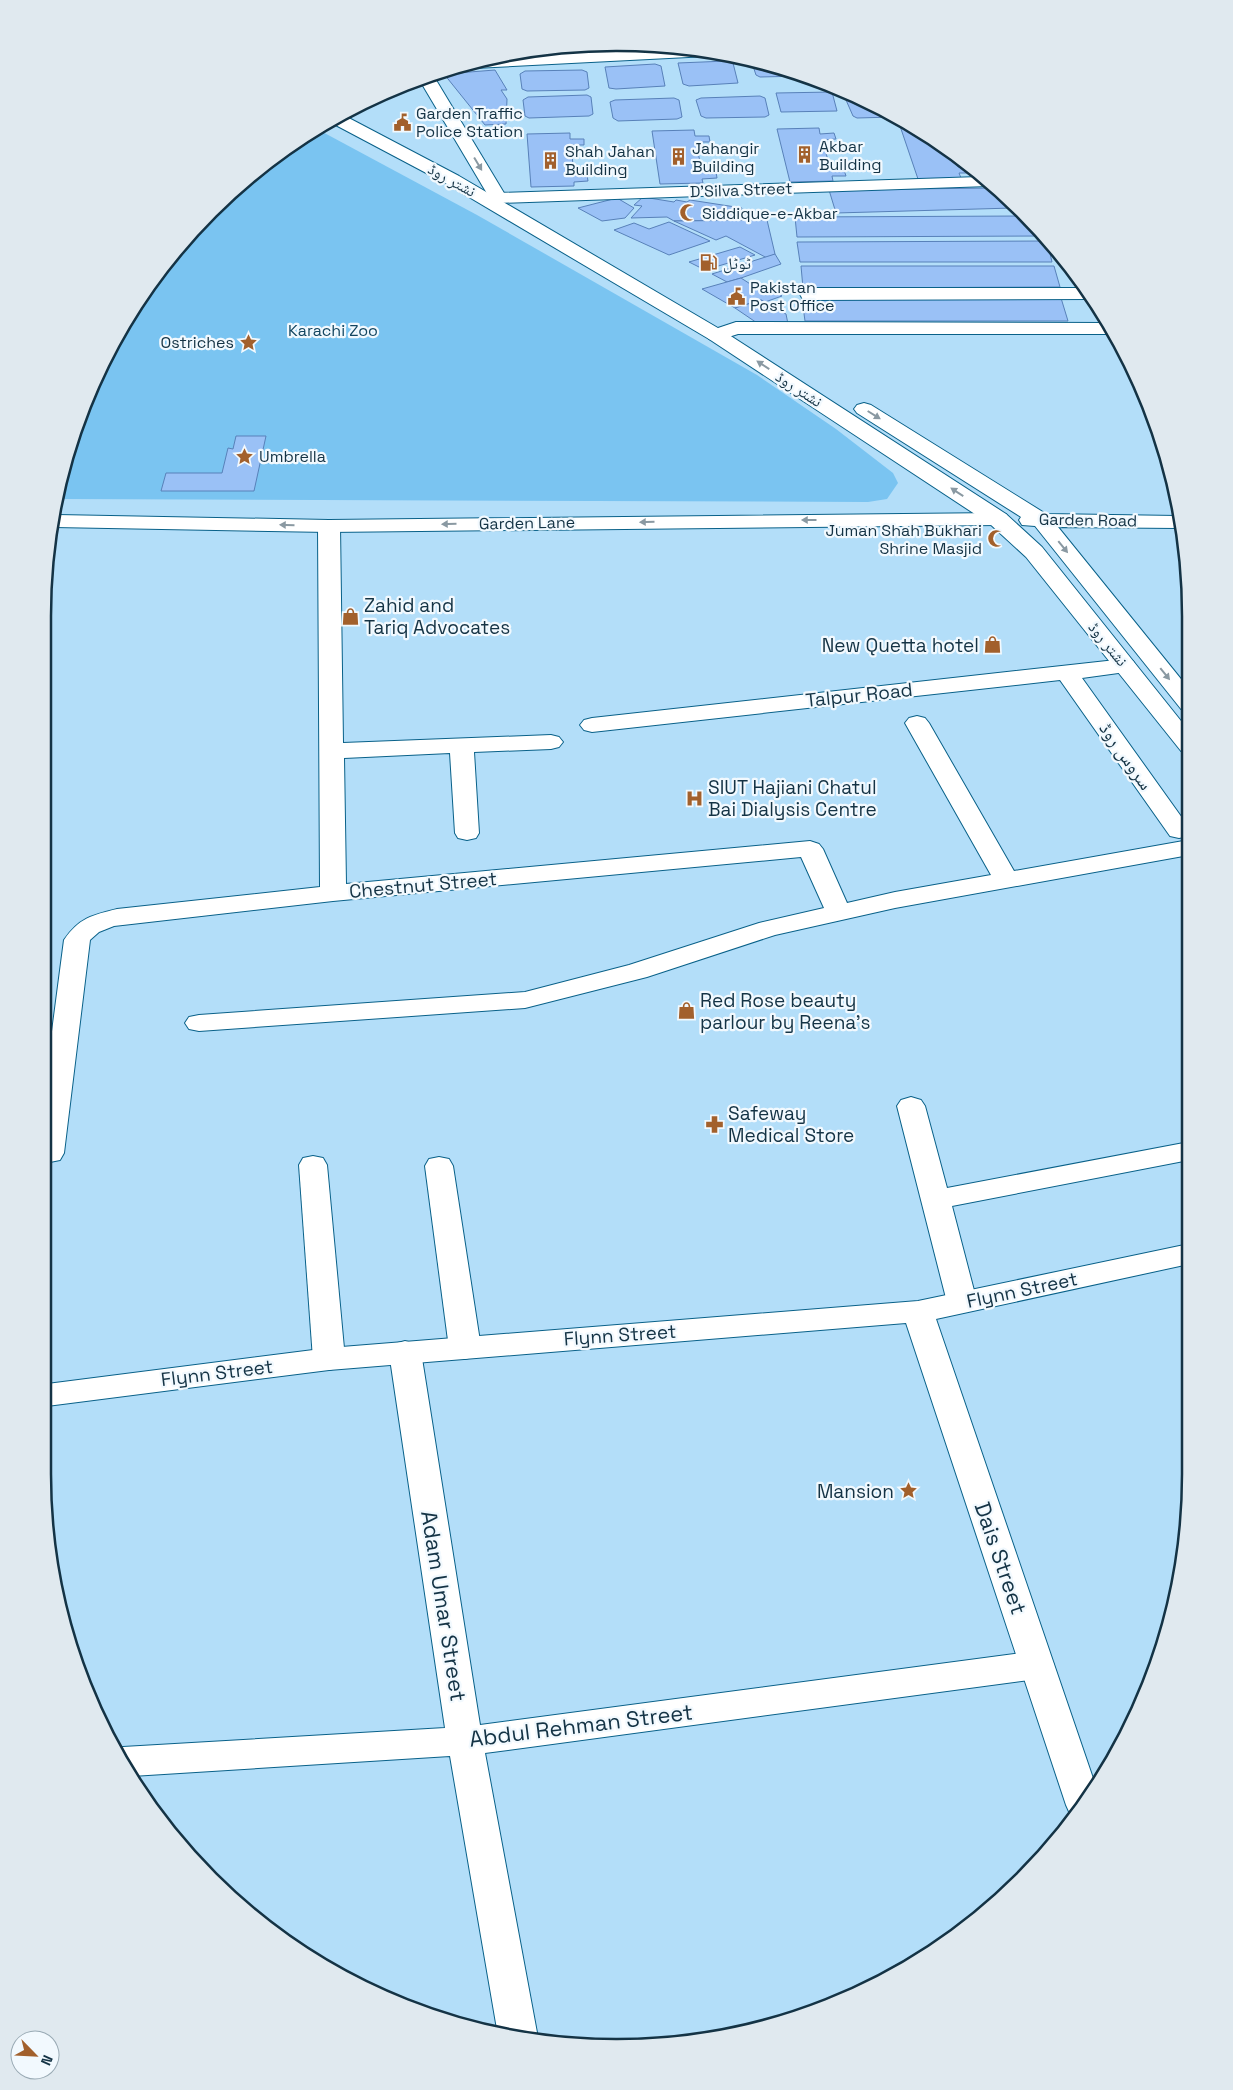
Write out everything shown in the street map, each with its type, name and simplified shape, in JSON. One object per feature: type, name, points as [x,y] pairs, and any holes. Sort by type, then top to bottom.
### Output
[{"type":"street","points":[[510,61],[670,54]]},
{"type":"street","points":[[429,83],[498,198]]},
{"type":"street","name":"نشتر روڈ","points":[[352,117],[736,328],[835,390]]},
{"type":"street","name":"نشتر روڈ","points":[[343,122],[461,185],[716,335],[998,518],[1034,552],[1182,737]]},
{"type":"street","name":"D'Silva Street","points":[[498,198],[978,182]]},
{"type":"street","points":[[809,294],[1076,288]]},
{"type":"street","points":[[1083,297],[1088,329]]},
{"type":"street","points":[[716,335],[736,328],[1103,329]]},
{"type":"street","name":"نشتر روڈ","points":[[851,401],[1041,520],[1182,695]]},
{"type":"street","name":"Garden Road","points":[[998,518],[1174,522]]},
{"type":"street","name":"Garden Lane","points":[[60,521],[329,526],[998,518]]},
{"type":"street","name":"Chestnut Street","points":[[329,526],[333,893],[810,849],[839,913]]},
{"type":"street","name":"Talpur Road","points":[[592,725],[1125,666]]},
{"type":"street","name":"سروس روڈ","points":[[1067,672],[1179,831],[1182,831]]},
{"type":"street","points":[[917,723],[1006,880]]},
{"type":"street","points":[[330,751],[551,742]]},
{"type":"street","points":[[462,746],[467,833]]},
{"type":"street","points":[[199,1023],[525,1000],[638,971],[768,929],[895,900],[1182,849]]},
{"type":"street","points":[[51,1145],[78,940],[83,930],[96,922],[116,917],[333,893]]},
{"type":"street","points":[[911,1106],[962,1302]]},
{"type":"street","points":[[936,1200],[1182,1152]]},
{"type":"street","points":[[313,1166],[329,1359]]},
{"type":"street","points":[[439,1166],[465,1348]]},
{"type":"street","name":"Flynn Street","points":[[51,1394],[329,1359],[918,1312],[1182,1255]]},
{"type":"street","name":"Dais Street","points":[[918,1312],[1081,1795]]},
{"type":"street","name":"Adam Umar Street","points":[[405,1352],[465,1741],[517,2030]]},
{"type":"street","name":"Abdul Rehman Street","points":[[130,1762],[465,1741],[1037,1665]]},
{"type":"green space","name":"Karachi Zoo","points":[[324,133],[477,215],[757,375],[836,429],[893,473],[898,483],[887,499],[868,502],[64,499],[81,435],[94,400],[127,334],[168,272],[217,217],[244,192],[272,168]]},
{"type":"building","points":[[722,61],[733,64],[738,83],[689,86],[683,84],[678,63]]},
{"type":"building","points":[[655,64],[661,66],[665,86],[609,88],[605,67]]},
{"type":"building","points":[[754,69],[782,76],[760,77],[756,75]]},
{"type":"building","points":[[495,70],[507,90],[501,90],[507,99],[506,124],[485,125],[447,78],[465,72]]},
{"type":"building","points":[[582,70],[587,72],[589,88],[585,90],[527,91],[522,89],[520,74],[525,71]]},
{"type":"building","points":[[828,92],[832,94],[837,111],[781,112],[776,93]]},
{"type":"building","points":[[587,95],[591,97],[593,114],[589,116],[529,118],[525,116],[523,100],[528,97]]},
{"type":"building","points":[[760,96],[765,98],[769,115],[765,117],[706,118],[701,116],[696,100],[701,98]]},
{"type":"building","points":[[674,98],[679,100],[682,117],[677,119],[618,121],[613,118],[610,102],[615,100]]},
{"type":"building","points":[[846,100],[881,117],[857,118],[853,116]]},
{"type":"building","name":"Akbar Building","points":[[819,128],[820,134],[834,133],[836,139],[822,140],[831,170],[844,170],[846,176],[832,176],[833,181],[790,182],[777,129]]},
{"type":"building","points":[[901,128],[967,173],[959,173],[961,178],[918,179]]},
{"type":"building","name":"Jahangir Building","points":[[694,130],[695,136],[709,136],[710,142],[696,142],[702,172],[716,172],[717,178],[702,179],[703,183],[660,184],[652,131]]},
{"type":"building","name":"Shah Jahan Building","points":[[570,133],[570,139],[584,139],[584,145],[571,145],[574,175],[587,175],[588,181],[574,182],[574,186],[531,187],[527,134]]},
{"type":"building","points":[[984,188],[1006,208],[836,213],[829,190]]},
{"type":"building","name":"Siddique-e-Akbar","points":[[643,197],[674,202],[676,200],[687,202],[690,200],[742,208],[737,220],[674,221],[667,217],[631,218],[642,206],[634,205]]},
{"type":"building","points":[[617,198],[634,208],[625,218],[602,221],[578,208]]},
{"type":"building","points":[[1015,216],[1034,236],[797,237],[795,217]]},
{"type":"building","points":[[767,220],[775,254],[767,258],[726,236],[716,240],[674,221]]},
{"type":"building","points":[[669,222],[710,241],[669,255],[614,230],[634,223],[649,229]]},
{"type":"building","points":[[1038,241],[1050,255],[1052,262],[800,262],[797,242]]},
{"type":"building","points":[[740,247],[755,255],[705,270],[689,262]]},
{"type":"building","points":[[775,254],[781,264],[741,278],[727,282],[712,274]]},
{"type":"building","points":[[801,266],[1054,266],[1060,287],[803,288]]},
{"type":"building","points":[[741,278],[758,289],[766,286],[782,296],[765,302],[761,300],[735,308],[702,289]]},
{"type":"building","points":[[1061,298],[1068,321],[805,321],[802,299]]},
{"type":"building","points":[[761,300],[786,314],[788,324],[760,325],[735,308]]},
{"type":"building","points":[[236,436],[266,436],[254,491],[161,491],[166,473],[222,473],[228,448],[233,449]]},
{"type":"place","name":"Garden Traffic Police Station","points":[[402,122]]},
{"type":"place","name":"Akbar Building","points":[[805,155]]},
{"type":"place","name":"Jahangir Building","points":[[678,157]]},
{"type":"place","name":"Shah Jahan Building","points":[[551,160]]},
{"type":"place","name":"Siddique-e-Akbar","points":[[688,213]]},
{"type":"place","name":"ٹوٹل","points":[[709,263]]},
{"type":"place","name":"Pakistan Post Office","points":[[736,296]]},
{"type":"place","name":"Ostriches","points":[[248,342]]},
{"type":"place","name":"Umbrella","points":[[245,456]]},
{"type":"place","name":"Juman Shah Bukhari Shrine Masjid","points":[[996,539]]},
{"type":"place","name":"Zahid and Tariq Advocates","points":[[350,616]]},
{"type":"place","name":"New Quetta hotel","points":[[993,645]]},
{"type":"place","name":"SIUT Hajiani Chatul Bai Dialysis Centre","points":[[694,798]]},
{"type":"place","name":"Red Rose beauty parlour by Reena's","points":[[686,1011]]},
{"type":"place","name":"Safeway Medical Store","points":[[714,1124]]},
{"type":"place","name":"Mansion","points":[[908,1491]]}]
